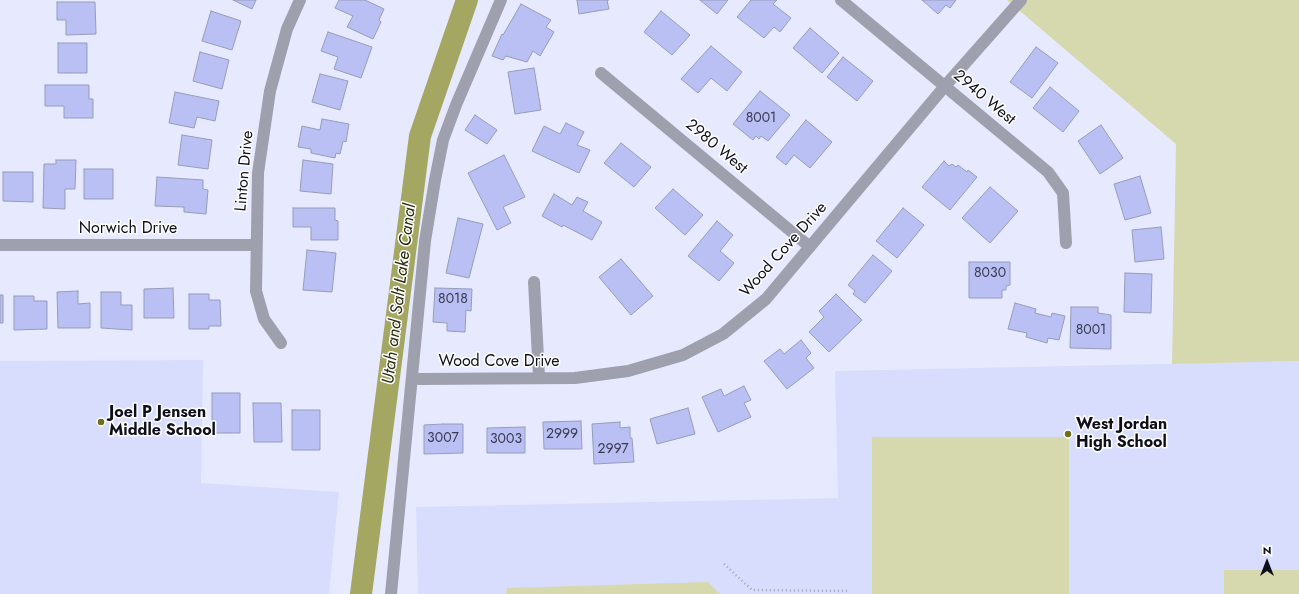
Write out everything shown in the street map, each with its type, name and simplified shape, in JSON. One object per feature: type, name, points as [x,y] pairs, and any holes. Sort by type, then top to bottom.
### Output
[{"type":"street","name":"Linton Drive","points":[[281,343],[264,320],[256,291],[258,173],[270,91],[287,30],[300,0]]},
{"type":"street","points":[[391,594],[424,241],[435,180],[443,140],[456,105],[501,0]]},
{"type":"street","name":"2940 West","points":[[841,0],[1048,172],[1063,193],[1066,243]]},
{"type":"street","name":"Wood Cove Drive","points":[[419,379],[575,378],[628,371],[683,355],[723,334],[766,299],[945,86],[1021,0]]},
{"type":"street","name":"2980 West","points":[[600,73],[810,247]]},
{"type":"street","name":"Norwich Drive","points":[[0,245],[256,245]]},
{"type":"street","points":[[534,282],[539,378]]},
{"type":"path","points":[[724,564],[752,590],[769,592],[848,591]]},
{"type":"shaded area","name":"Joel P Jensen Middle School","points":[[203,360],[201,483],[339,492],[329,594],[0,594],[0,361]]},
{"type":"shaded area","name":"West Jordan High School","points":[[1299,361],[1299,594],[418,594],[416,507],[838,498],[835,371]]},
{"type":"green space","points":[[1007,0],[1299,0],[1299,361],[1172,364],[1176,144]]},
{"type":"green space","points":[[872,437],[1069,437],[1069,594],[872,594]]},
{"type":"green space","points":[[1224,570],[1299,570],[1299,594],[1224,594]]},
{"type":"green space","points":[[708,582],[720,594],[506,594],[507,588]]},
{"type":"building","points":[[233,0],[256,0],[252,9]]},
{"type":"building","points":[[339,0],[365,0],[384,9],[379,20],[381,22],[373,39],[347,27],[353,16],[335,8]]},
{"type":"building","points":[[577,0],[607,0],[609,9],[579,14]]},
{"type":"building","points":[[700,0],[728,0],[717,14]]},
{"type":"building","points":[[751,0],[777,0],[773,4],[791,18],[780,32],[774,27],[764,38],[737,17]]},
{"type":"building","points":[[922,0],[956,0],[950,8],[946,5],[938,14]]},
{"type":"building","points":[[57,2],[95,2],[96,34],[66,35],[66,20],[57,20]]},
{"type":"building","points":[[521,4],[551,20],[546,27],[554,32],[540,56],[533,51],[527,62],[506,56],[503,60],[492,56],[502,34],[503,35]]},
{"type":"building","points":[[211,11],[241,21],[232,50],[202,41]]},
{"type":"building","points":[[661,11],[690,35],[672,55],[644,32]]},
{"type":"building","points":[[810,28],[839,53],[822,73],[793,48]]},
{"type":"building","points":[[328,32],[372,47],[361,78],[334,69],[338,57],[321,51]]},
{"type":"building","points":[[58,43],[87,43],[87,73],[58,73]]},
{"type":"building","points":[[711,46],[742,72],[727,91],[711,78],[698,93],[681,79]]},
{"type":"building","points":[[1036,47],[1058,63],[1032,98],[1010,82]]},
{"type":"building","points":[[200,52],[229,60],[222,89],[193,81]]},
{"type":"building","points":[[843,57],[873,81],[857,101],[827,77]]},
{"type":"building","points":[[534,68],[541,110],[515,114],[508,72]]},
{"type":"building","points":[[320,74],[348,81],[340,110],[312,102]]},
{"type":"building","points":[[45,85],[89,85],[89,99],[93,99],[93,118],[64,118],[64,106],[45,106]]},
{"type":"building","points":[[1050,87],[1079,111],[1063,132],[1033,108]]},
{"type":"building","points":[[760,91],[790,115],[768,141],[761,136],[759,139],[756,136],[753,140],[733,124]]},
{"type":"building","points":[[175,92],[219,101],[215,121],[197,117],[194,128],[169,123]]},
{"type":"building","points":[[475,115],[497,130],[487,144],[465,130]]},
{"type":"building","points":[[322,119],[349,124],[346,142],[343,141],[340,154],[336,153],[335,158],[311,153],[311,149],[298,147],[302,126],[320,130]]},
{"type":"building","points":[[806,120],[832,142],[810,168],[794,155],[786,165],[776,157]]},
{"type":"building","points":[[566,123],[584,132],[577,145],[590,150],[579,173],[532,151],[544,126],[560,134]]},
{"type":"building","points":[[1101,125],[1123,158],[1100,174],[1078,141]]},
{"type":"building","points":[[182,135],[212,140],[208,169],[178,165]]},
{"type":"building","points":[[621,143],[651,167],[634,187],[604,163]]},
{"type":"building","points":[[504,155],[525,197],[503,207],[511,223],[497,230],[468,173]]},
{"type":"building","points":[[56,160],[76,160],[75,189],[65,189],[65,209],[43,208],[44,164],[56,164]]},
{"type":"building","points":[[303,160],[333,164],[331,194],[300,191]]},
{"type":"building","points":[[944,161],[949,166],[952,164],[956,167],[958,165],[977,177],[950,210],[922,187]]},
{"type":"building","points":[[84,169],[113,169],[113,199],[84,199]]},
{"type":"building","points":[[3,172],[33,172],[33,202],[3,201]]},
{"type":"building","points":[[1140,176],[1151,213],[1125,220],[1114,184]]},
{"type":"building","points":[[157,177],[203,180],[203,189],[208,190],[206,214],[184,212],[184,207],[155,206]]},
{"type":"building","points":[[990,187],[1018,211],[990,243],[962,218]]},
{"type":"building","points":[[673,189],[703,215],[685,235],[655,208]]},
{"type":"building","points":[[554,194],[572,205],[577,197],[588,202],[583,211],[602,222],[592,240],[563,225],[562,227],[542,216]]},
{"type":"building","points":[[293,208],[335,208],[335,220],[338,221],[338,240],[311,240],[311,227],[293,227]]},
{"type":"building","points":[[903,208],[924,225],[897,258],[876,241]]},
{"type":"building","points":[[458,218],[483,224],[469,278],[446,273]]},
{"type":"building","points":[[717,221],[733,235],[720,251],[734,263],[719,281],[688,256]]},
{"type":"building","points":[[1161,227],[1164,259],[1135,262],[1132,230]]},
{"type":"building","points":[[307,250],[336,253],[332,292],[303,290]]},
{"type":"building","points":[[873,255],[892,271],[865,303],[853,294],[855,291],[848,285]]},
{"type":"building","points":[[621,259],[653,296],[631,315],[599,277]]},
{"type":"building","points":[[969,262],[1010,262],[1010,285],[1006,286],[1006,290],[1002,290],[1002,298],[969,298]]},
{"type":"building","points":[[1125,273],[1152,274],[1151,313],[1124,312]]},
{"type":"building","points":[[173,288],[174,318],[144,318],[144,289]]},
{"type":"building","points":[[435,288],[472,289],[471,311],[466,310],[465,332],[447,331],[447,323],[433,322]]},
{"type":"building","points":[[78,291],[78,304],[90,303],[90,328],[58,328],[57,292]]},
{"type":"building","points":[[101,292],[121,292],[121,305],[132,305],[132,330],[101,328]]},
{"type":"building","points":[[189,294],[209,294],[209,300],[220,300],[221,326],[209,326],[209,329],[189,329]]},
{"type":"building","points":[[836,294],[862,320],[829,352],[809,332],[824,317],[819,311]]},
{"type":"building","points":[[0,295],[3,295],[3,323],[0,323]]},
{"type":"building","points":[[14,296],[34,296],[34,301],[47,301],[47,329],[14,330]]},
{"type":"building","points":[[1015,303],[1036,309],[1035,313],[1051,317],[1052,313],[1065,316],[1059,340],[1048,338],[1047,343],[1026,337],[1027,333],[1008,329]]},
{"type":"building","points":[[1071,307],[1098,307],[1098,313],[1111,315],[1111,349],[1070,348]]},
{"type":"building","points":[[801,340],[811,353],[806,358],[814,368],[787,389],[764,361],[780,349],[784,354]]},
{"type":"building","points":[[744,386],[751,400],[744,403],[751,417],[718,432],[702,397],[721,389],[724,396]]},
{"type":"building","points":[[212,393],[240,393],[240,433],[212,433]]},
{"type":"building","points":[[253,403],[281,403],[282,442],[254,442]]},
{"type":"building","points":[[688,408],[695,434],[657,444],[650,419]]},
{"type":"building","points":[[292,410],[320,410],[320,450],[292,450]]},
{"type":"building","points":[[581,421],[582,449],[544,449],[543,422]]},
{"type":"building","points":[[620,422],[620,428],[630,427],[630,438],[632,438],[634,462],[594,464],[592,424]]},
{"type":"building","points":[[463,424],[463,453],[424,454],[424,425]]},
{"type":"building","points":[[525,427],[525,453],[487,453],[487,428]]},
{"type":"waterway","name":"Utah and Salt Lake Canal","points":[[361,594],[420,136],[467,0]]},
{"type":"place","name":"Joel P Jensen Middle School","points":[[101,422]]},
{"type":"place","name":"West Jordan High School","points":[[1068,434]]}]
